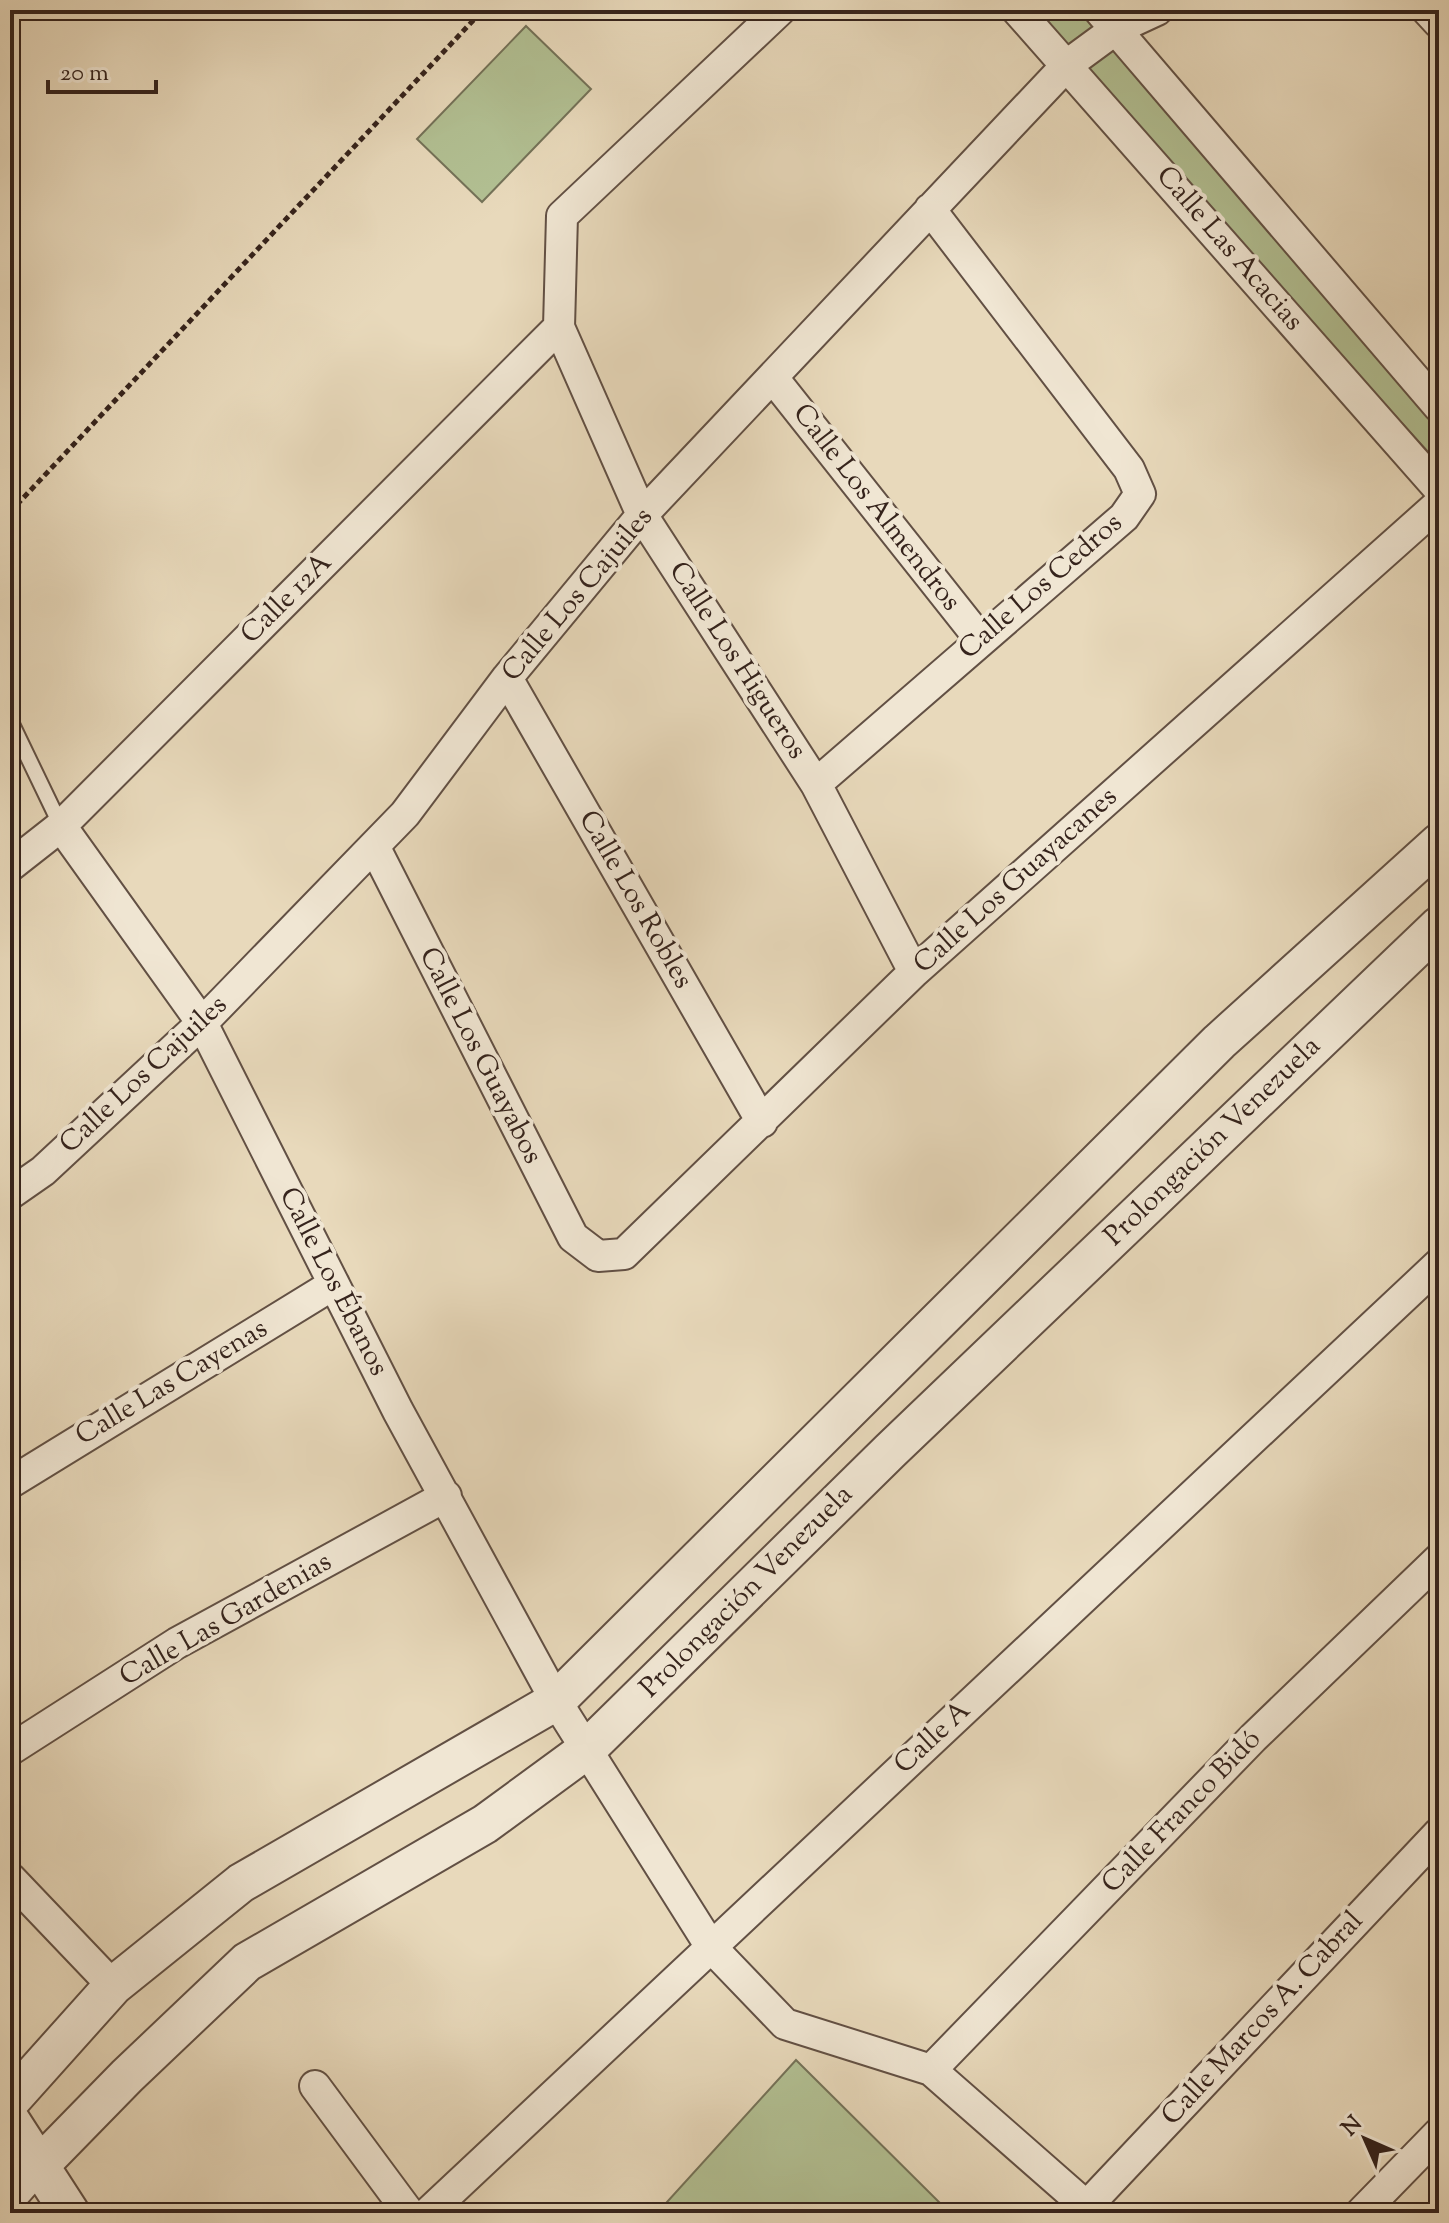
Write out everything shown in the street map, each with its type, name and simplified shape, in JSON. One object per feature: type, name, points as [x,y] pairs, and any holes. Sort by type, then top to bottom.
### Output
[{"type":"street","name":"Calle Los Higueros","points":[[780,10],[562,216],[559,327],[642,515],[816,784],[914,972]]},
{"type":"street","name":"Calle Las Acacias","points":[[1017,10],[1439,489]]},
{"type":"street","name":"Calle Los Cajuiles","points":[[10,1194],[43,1171],[202,1023],[405,814],[507,678],[642,515],[1108,19],[1157,10]]},
{"type":"street","points":[[1427,10],[1439,23]]},
{"type":"street","name":"Calle Las Acacias","points":[[1108,19],[1439,407]]},
{"type":"street","name":"Calle Los Cedros","points":[[816,784],[1124,517],[1140,494],[1129,469],[930,209]]},
{"type":"street","name":"Calle 12A","points":[[10,866],[61,826],[559,327]]},
{"type":"street","name":"Calle Los Almendros","points":[[773,378],[980,639]]},
{"type":"street","name":"Calle Los Guayacanes","points":[[598,1256],[624,1254],[914,972],[1439,504]]},
{"type":"street","name":"Calle Los Robles","points":[[507,678],[762,1122]]},
{"type":"street","name":"Calle Los Ébanos","points":[[61,826],[202,1023],[334,1284],[556,1701],[711,1947],[785,2024],[931,2070]]},
{"type":"street","name":"Prolongación Venezuela","points":[[10,2101],[113,1986],[241,1883],[556,1701],[1219,1042],[1439,843]]},
{"type":"street","name":"Calle Los Guayabos","points":[[374,846],[573,1237],[598,1256]]},
{"type":"street","name":"Prolongación Venezuela","points":[[10,2199],[41,2164],[247,1962],[485,1824],[586,1750],[890,1451],[1439,926]]},
{"type":"street","name":"Calle A","points":[[428,2213],[1439,1264]]},
{"type":"street","name":"Calle Las Cayenas","points":[[10,1483],[334,1284]]},
{"type":"street","name":"Calle Las Gardenias","points":[[10,1750],[177,1643],[446,1496]]},
{"type":"street","name":"Calle Franco Bidó","points":[[931,2070],[1253,1738],[1439,1559]]},
{"type":"street","name":"Calle Marcos A. Cabral","points":[[1090,2210],[1439,1833]]},
{"type":"street","points":[[10,1878],[113,1986]]},
{"type":"street","points":[[931,2070],[1090,2210]]},
{"type":"street","points":[[315,2086],[409,2213]]},
{"type":"street","points":[[10,2120],[70,2213]]},
{"type":"street","points":[[1361,2213],[1439,2133]]},
{"type":"lane","points":[[10,720],[61,826]]},
{"type":"path","points":[[10,512],[483,10]]},
{"type":"green space","points":[[1026,10],[1089,10],[1439,399],[1439,464]]},
{"type":"green space","points":[[526,26],[591,89],[482,202],[417,139]]},
{"type":"green space","points":[[796,2060],[950,2213],[657,2213]]}]
